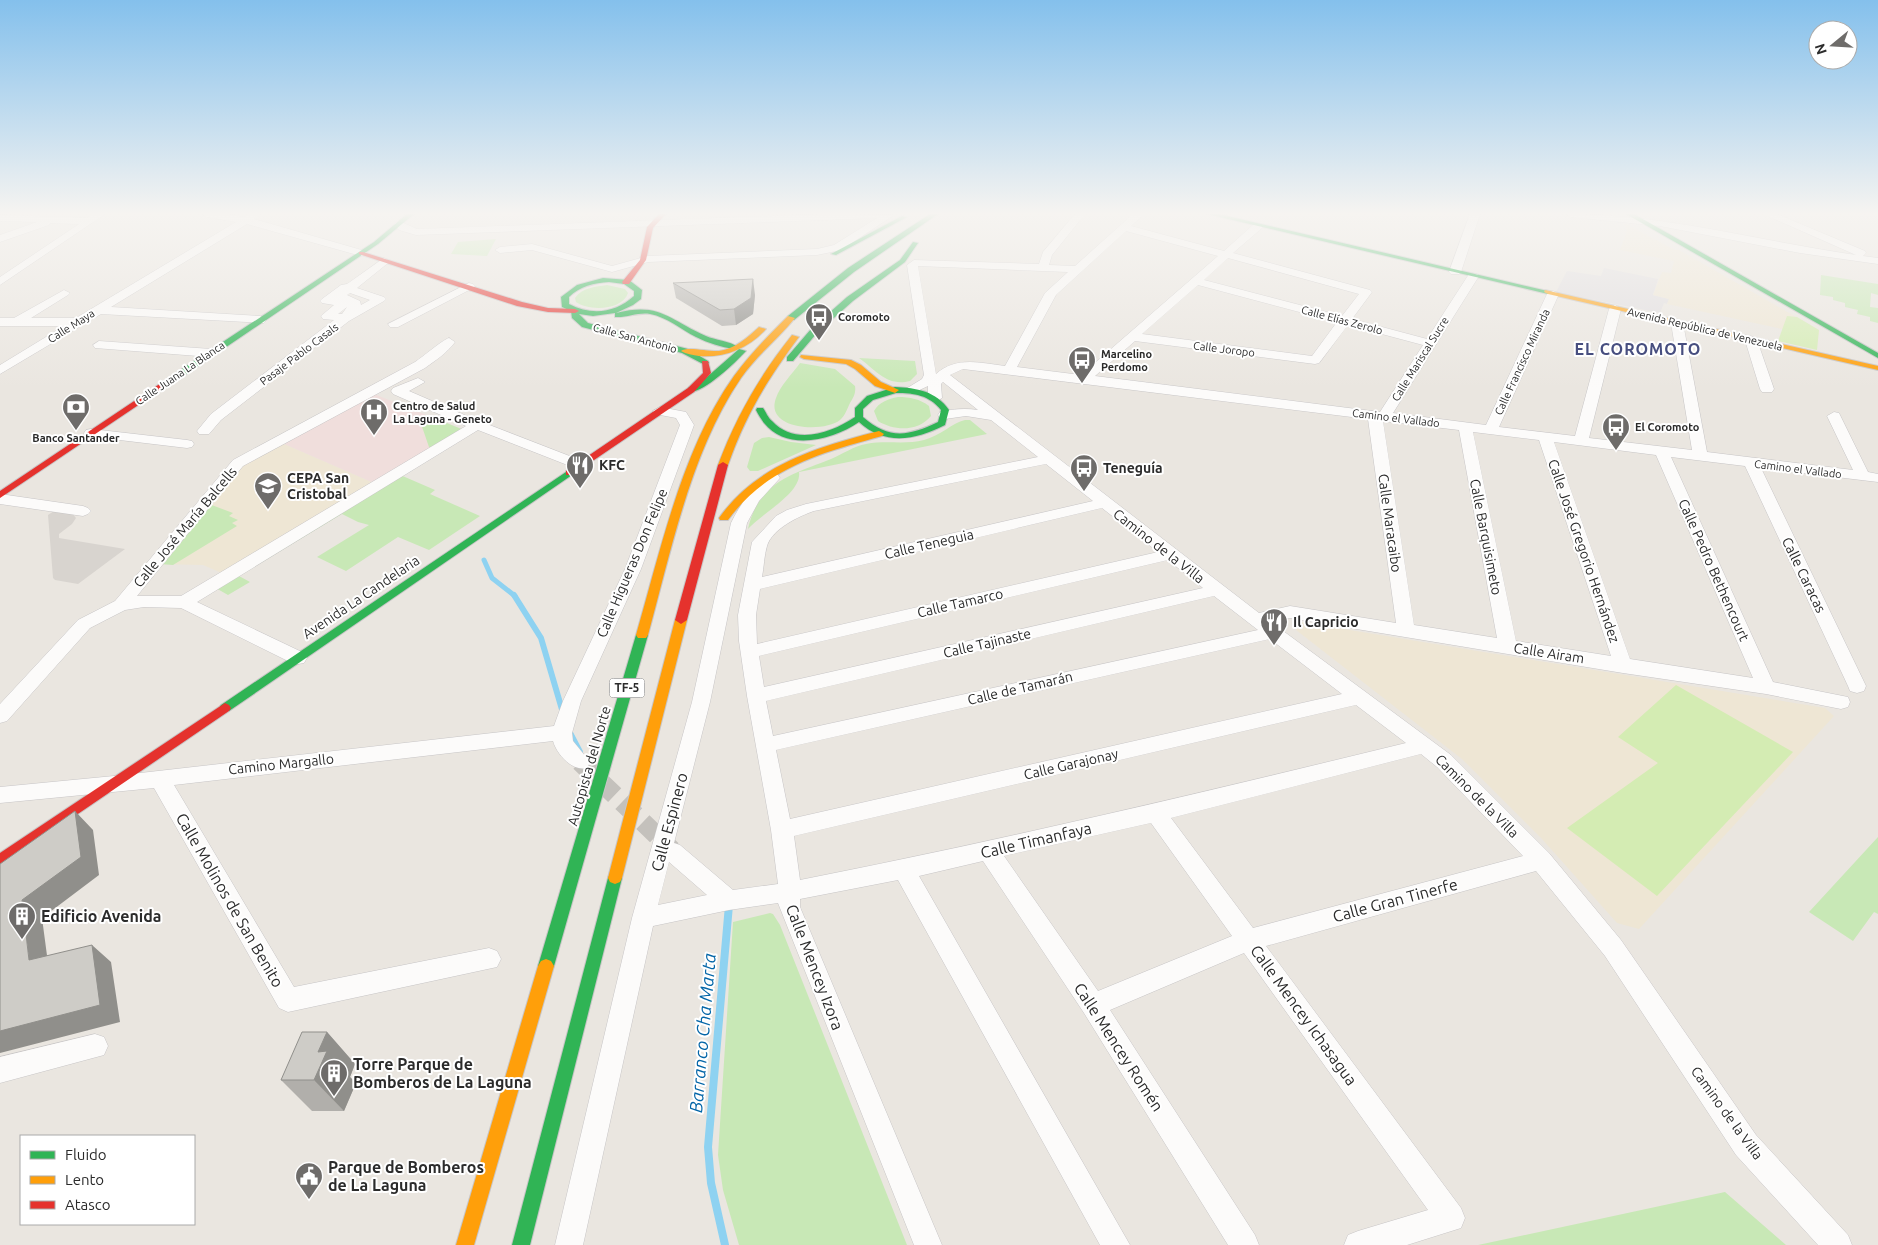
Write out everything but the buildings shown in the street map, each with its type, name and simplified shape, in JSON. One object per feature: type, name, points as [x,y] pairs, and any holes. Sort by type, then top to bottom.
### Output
[{"type":"main road","name":"Calle Juana La Blanca","points":[[0,497],[333,272]]},
{"type":"main road","name":"Calle San Antonio","points":[[422,272],[469,286],[514,304],[609,332],[620,331],[685,351]]},
{"type":"main road","name":"Calle San Antonio","points":[[469,286],[485,288],[537,303],[551,301],[606,272]]},
{"type":"main road","points":[[626,282],[633,272]]},
{"type":"main road","points":[[685,351],[709,356],[728,354],[756,335],[774,318],[834,272]]},
{"type":"main road","name":"Autopista del Norte","points":[[465,1245],[661,571],[681,506],[708,432],[730,389],[768,339],[783,324],[820,294],[852,272]]},
{"type":"main road","name":"TF-5","points":[[521,1245],[681,619],[725,455],[737,424],[752,395],[791,341],[819,313],[875,272]]},
{"type":"main road","name":"TF-5","points":[[858,419],[845,429],[833,434],[816,437],[796,436],[779,432],[758,415],[786,364],[814,331],[850,299],[888,272]]},
{"type":"main road","name":"Avenida República de Venezuela","points":[[1455,272],[1878,368]]},
{"type":"main road","points":[[1730,272],[1878,356]]},
{"type":"main road","points":[[584,284],[603,281],[626,282],[638,290],[638,297],[610,320],[620,331]]},
{"type":"main road","points":[[568,293],[564,301],[565,305],[575,311],[592,313],[652,310],[671,318],[703,338],[734,347]]},
{"type":"main road","points":[[638,297],[666,310],[671,318]]},
{"type":"main road","name":"Calle San Antonio","points":[[506,300],[538,308],[565,312],[575,311],[575,316],[585,325]]},
{"type":"main road","points":[[692,390],[730,362],[756,335]]},
{"type":"main road","name":"Avenida La Candelaria","points":[[0,860],[692,390],[707,373],[708,368],[706,363],[685,351]]},
{"type":"main road","points":[[868,399],[865,386],[860,378],[846,367],[809,358],[839,360],[854,364],[878,384],[895,390]]},
{"type":"main road","points":[[895,390],[911,390],[935,398],[942,403],[945,415],[942,423],[925,433],[901,437],[879,434],[865,427],[858,419],[858,408],[868,399],[878,394],[895,390]]},
{"type":"main road","points":[[729,495],[723,522],[731,504],[760,477],[789,463],[836,446],[879,434]]},
{"type":"main road","points":[[681,619],[703,590]]},
{"type":"street","points":[[0,282],[15,272]]},
{"type":"street","name":"Calle Maya","points":[[0,370],[159,272]]},
{"type":"street","points":[[349,289],[370,272]]},
{"type":"street","points":[[911,390],[927,381],[930,375],[913,272]]},
{"type":"street","points":[[1009,371],[1051,293],[1072,272]]},
{"type":"street","points":[[1084,379],[1206,272]]},
{"type":"street","points":[[1292,272],[1366,292],[1346,321]]},
{"type":"street","name":"Calle Mariscal Sucre","points":[[1380,416],[1473,276]]},
{"type":"street","name":"Calle Elías Zerolo","points":[[1196,281],[1430,343]]},
{"type":"street","points":[[394,324],[469,286]]},
{"type":"street","points":[[345,287],[349,289],[380,299],[345,318],[327,316],[345,303],[326,301],[345,287]]},
{"type":"street","name":"Pasaje Pablo Casals","points":[[204,431],[216,417],[345,318],[356,303],[339,296],[349,289]]},
{"type":"street","points":[[17,322],[64,293]]},
{"type":"street","name":"Calle Francisco Miranda","points":[[1491,429],[1553,294]]},
{"type":"street","points":[[1581,441],[1615,308]]},
{"type":"street","points":[[97,310],[260,320]]},
{"type":"street","name":"Calle Joropo","points":[[1132,337],[1315,360],[1346,321]]},
{"type":"street","points":[[0,322],[77,322]]},
{"type":"street","points":[[1677,322],[1700,456]]},
{"type":"street","points":[[1751,340],[1767,389]]},
{"type":"street","name":"Calle José María Balcells","points":[[0,716],[84,624],[120,605],[238,463],[420,365],[439,352],[449,342]]},
{"type":"street","points":[[99,345],[211,353]]},
{"type":"street","name":"Camino el Vallado","points":[[942,375],[952,368],[963,365],[1878,478]]},
{"type":"street","points":[[935,398],[934,384],[942,375]]},
{"type":"street","name":"Camino de la Villa","points":[[942,375],[1105,504],[1444,760],[1540,860],[1613,948],[1746,1145],[1788,1193],[1838,1245]]},
{"type":"street","points":[[418,382],[398,391],[470,422],[580,465]]},
{"type":"street","name":"Calle Higueras Don Felipe","points":[[562,733],[572,701],[633,569],[688,426],[686,419],[681,414],[660,411]]},
{"type":"street","name":"Camino de la Villa","points":[[945,415],[954,412],[980,413],[1000,421]]},
{"type":"street","name":"Calle Maracaibo","points":[[1380,416],[1406,630]]},
{"type":"street","points":[[1834,416],[1863,477]]},
{"type":"street","points":[[184,602],[470,422]]},
{"type":"street","name":"Calle Barquisimeto","points":[[1465,426],[1508,647]]},
{"type":"street","points":[[91,434],[187,444]]},
{"type":"street","name":"Calle José Gregorio Hernández","points":[[1545,436],[1623,666]]},
{"type":"street","name":"Calle Espinero","points":[[569,1245],[643,918],[701,702],[739,523],[745,507],[758,490],[774,477],[836,446]]},
{"type":"street","name":"Calle Pedro Bethencourt","points":[[1662,452],[1766,687]]},
{"type":"street","name":"Calle Mencey Izora","points":[[928,1245],[789,907],[789,884],[782,830],[756,696],[747,615],[760,542],[782,519],[792,513],[812,507],[1049,459]]},
{"type":"street","name":"Calle Caracas","points":[[1751,463],[1857,686]]},
{"type":"street","points":[[0,497],[83,511]]},
{"type":"street","name":"Calle Teneguia","points":[[753,585],[1105,504]]},
{"type":"street","name":"Calle Tamarco","points":[[750,652],[1171,554]]},
{"type":"street","name":"Calle Tajinaste","points":[[756,696],[1218,590]]},
{"type":"street","points":[[120,605],[144,601],[184,602],[298,658]]},
{"type":"street","name":"Calle Airam","points":[[1257,619],[1290,612],[1623,666],[1766,687],[1841,702]]},
{"type":"street","name":"Calle de Tamarán","points":[[765,745],[1274,632]]},
{"type":"street","name":"Calle Garajonay","points":[[782,830],[1361,697]]},
{"type":"street","points":[[562,733],[563,744],[580,762]]},
{"type":"street","name":"Camino Margallo","points":[[0,794],[114,784],[562,733]]},
{"type":"street","name":"Calle Timanfaya","points":[[643,918],[730,900],[788,892],[988,851],[1156,813],[1424,746]]},
{"type":"street","name":"Calle Molinos de San Benito","points":[[159,778],[288,1000],[489,959]]},
{"type":"street","name":"Calle Mencey Ichasagua","points":[[1156,813],[1451,1218],[1358,1245]]},
{"type":"street","points":[[672,851],[730,900]]},
{"type":"street","name":"Calle Mencey Romén","points":[[988,851],[1093,1005],[1246,1245]]},
{"type":"street","name":"Calle Gran Tinerfe","points":[[1093,1005],[1249,940],[1540,860]]},
{"type":"street","points":[[904,869],[1116,1245]]},
{"type":"street","points":[[0,1070],[95,1046]]},
{"type":"shaded area","points":[[1566,272],[1601,276],[1602,272],[1624,272],[1658,279],[1653,295],[1669,299],[1667,304],[1664,303],[1660,313],[1556,292]]},
{"type":"shaded area","points":[[1662,272],[1718,272],[1819,330],[1819,335],[1782,329],[1667,304],[1669,299],[1653,295]]},
{"type":"shaded area","name":"Centro de Salud La Laguna - Geneto","points":[[374,394],[464,430],[374,483],[282,443]]},
{"type":"shaded area","name":"CEPA San Cristobal","points":[[282,443],[374,483],[224,574],[203,565],[160,564],[241,465]]},
{"type":"shaded area","points":[[54,511],[71,512],[76,518],[72,524],[59,534],[59,538],[125,549],[78,584],[55,580],[53,578],[48,515]]},
{"type":"shaded area","points":[[1301,622],[1825,708],[1834,716],[1639,929],[1617,923],[1542,839],[1462,759],[1296,630]]},
{"type":"green space","points":[[1821,275],[1878,284],[1878,295],[1871,293],[1870,307],[1878,308],[1878,323],[1870,321],[1870,317],[1857,314],[1858,310],[1845,307],[1845,303],[1833,300],[1833,297],[1820,295]]},
{"type":"green space","points":[[607,285],[625,289],[628,293],[625,299],[604,308],[588,307],[576,302],[575,298],[578,294],[590,288]]},
{"type":"green space","points":[[1787,316],[1797,317],[1819,330],[1817,350],[1778,341]]},
{"type":"green space","points":[[859,358],[915,361],[917,374],[910,381],[895,382],[882,376]]},
{"type":"green space","points":[[800,363],[835,369],[855,386],[854,397],[840,420],[822,427],[810,427],[798,426],[779,417],[775,409],[776,398],[783,385]]},
{"type":"green space","points":[[898,397],[915,399],[926,404],[929,406],[931,416],[919,425],[906,428],[891,427],[878,421],[874,411],[878,405]]},
{"type":"green space","points":[[427,415],[464,430],[433,448],[429,447],[419,418]]},
{"type":"green space","points":[[965,420],[970,420],[987,434],[799,472],[798,480],[788,495],[748,529],[760,500],[769,490],[791,475],[862,445],[924,440]]},
{"type":"green space","points":[[769,437],[816,445],[758,471],[750,471],[747,467],[754,443],[762,438]]},
{"type":"green space","points":[[398,474],[435,490],[430,494],[480,516],[429,550],[398,537],[346,571],[317,557],[369,525],[342,514],[239,576],[250,582],[228,595],[214,587]]},
{"type":"green space","points":[[209,504],[233,513],[229,516],[238,520],[232,523],[237,526],[173,565],[160,564]]},
{"type":"green space","points":[[1676,685],[1793,752],[1657,896],[1567,828],[1658,763],[1618,737]]},
{"type":"green space","points":[[1878,837],[1878,914],[1874,912],[1853,941],[1809,912]]},
{"type":"green space","points":[[770,913],[773,914],[780,925],[907,1245],[739,1245],[723,1190],[718,1155],[733,922]]},
{"type":"green space","points":[[1725,1192],[1786,1245],[1478,1245]]},
{"type":"waterway","name":"Barranco Cha Marta","points":[[484,560],[492,578],[514,595]]},
{"type":"waterway","name":"Barranco Cha Marta","points":[[514,595],[541,638],[563,713]]},
{"type":"waterway","name":"Barranco Cha Marta","points":[[569,731],[580,752]]},
{"type":"waterway","name":"Barranco Cha Marta","points":[[725,1245],[711,1183],[708,1147],[729,905]]},
{"type":"tunnel","points":[[580,762],[672,850]]},
{"type":"traffic: fast","points":[[182,373],[333,272]]},
{"type":"traffic: fast","points":[[791,318],[848,272]]},
{"type":"traffic: fast","points":[[790,359],[814,331],[850,299],[888,272]]},
{"type":"traffic: fast","points":[[1462,272],[1548,292]]},
{"type":"traffic: fast","points":[[1731,272],[1878,356]]},
{"type":"traffic: fast","points":[[609,280],[626,282],[638,290],[638,297],[622,308],[603,314],[583,313],[565,305],[565,297],[574,289],[591,282],[609,280]]},
{"type":"traffic: fast","points":[[575,311],[575,316],[585,325],[685,351],[705,363]]},
{"type":"traffic: fast","points":[[618,315],[641,311],[658,314],[703,338],[734,347]]},
{"type":"traffic: fast","points":[[691,390],[710,379],[742,351]]},
{"type":"traffic: fast","points":[[895,390],[923,393],[935,399],[945,410],[942,423],[920,433],[899,437],[878,432],[859,418],[859,408],[870,398],[895,390]]},
{"type":"traffic: fast","points":[[760,410],[768,423],[779,431],[791,436],[805,438],[833,433],[858,419]]},
{"type":"traffic: fast","points":[[225,708],[569,473]]},
{"type":"traffic: fast","points":[[546,966],[642,635]]},
{"type":"traffic: fast","points":[[521,1245],[615,878]]},
{"type":"traffic: slow","points":[[1548,292],[1878,368]]},
{"type":"traffic: slow","points":[[642,635],[679,507],[702,443],[731,387],[744,368],[791,318]]},
{"type":"traffic: slow","points":[[685,351],[708,354],[727,352],[744,344],[762,329]]},
{"type":"traffic: slow","points":[[723,465],[744,414],[762,382],[795,337]]},
{"type":"traffic: slow","points":[[804,357],[848,362],[858,367],[878,384],[895,390]]},
{"type":"traffic: slow","points":[[836,446],[879,434]]},
{"type":"traffic: slow","points":[[724,518],[747,491],[773,472],[836,446]]},
{"type":"traffic: slow","points":[[615,878],[681,620]]},
{"type":"traffic: slow","points":[[465,1245],[546,966]]},
{"type":"traffic: jam","points":[[421,272],[520,304],[548,310],[575,311]]},
{"type":"traffic: jam","points":[[626,282],[634,272]]},
{"type":"traffic: jam","points":[[569,473],[691,390],[707,373],[705,363]]},
{"type":"traffic: jam","points":[[0,495],[182,373]]},
{"type":"traffic: jam","points":[[681,620],[723,465]]},
{"type":"traffic: jam","points":[[0,861],[225,708]]},
{"type":"place","name":"Coromoto","points":[[819,341]]},
{"type":"place","name":"Marcelino Perdomo","points":[[1082,384]]},
{"type":"place","name":"Banco Santander","points":[[76,431]]},
{"type":"place","name":"Centro de Salud La Laguna - Geneto","points":[[374,436]]},
{"type":"place","name":"El Coromoto","points":[[1616,451]]},
{"type":"place","name":"KFC","points":[[580,489]]},
{"type":"place","name":"Teneguía","points":[[1084,492]]},
{"type":"place","name":"CEPA San Cristobal","points":[[268,510]]},
{"type":"place","name":"Il Capricio","points":[[1274,646]]},
{"type":"place","name":"Edificio Avenida","points":[[22,940]]},
{"type":"place","name":"Torre Parque de Bomberos de La Laguna","points":[[334,1097]]},
{"type":"place","name":"Parque de Bomberos de La Laguna","points":[[309,1200]]},
{"type":"district","name":"EL COROMOTO","points":[[1638,349]]}]
